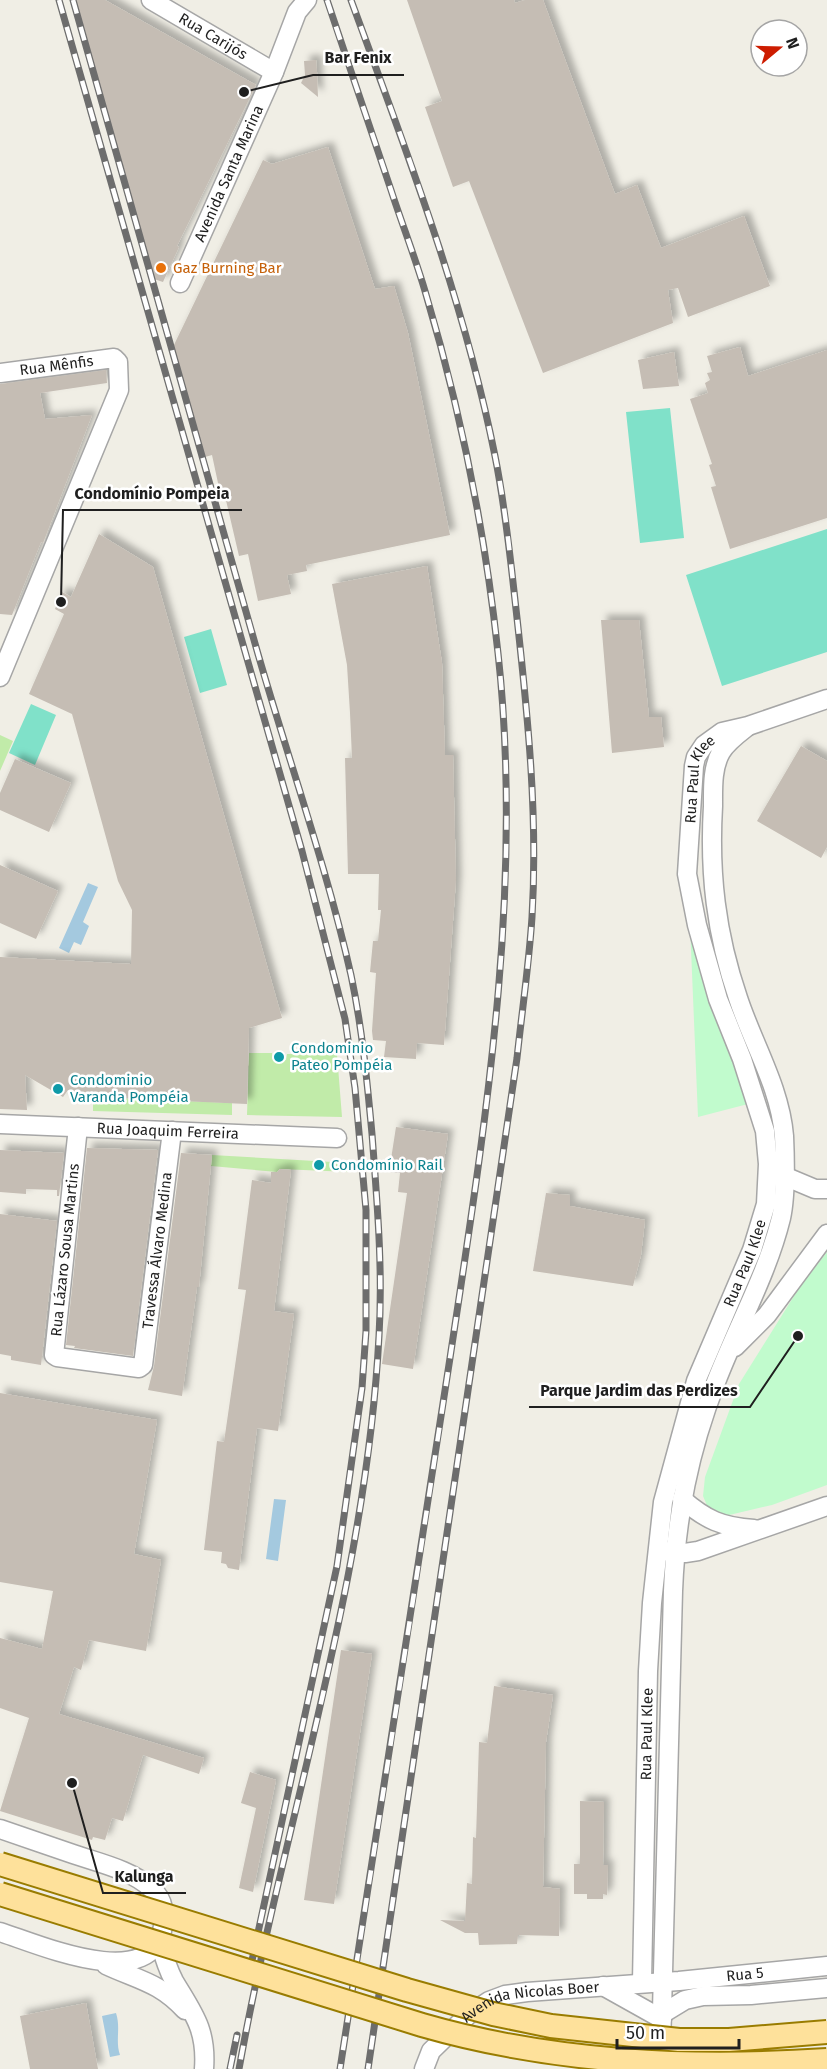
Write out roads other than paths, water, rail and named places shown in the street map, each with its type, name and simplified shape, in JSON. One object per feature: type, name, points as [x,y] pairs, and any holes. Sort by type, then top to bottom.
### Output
[{"type":"main road","points":[[0,1864],[468,2009],[515,2019],[598,2032],[680,2040],[729,2040],[827,2032]]},
{"type":"main road","points":[[0,1894],[462,2037],[521,2049],[662,2067],[725,2068],[827,2060]]},
{"type":"street","name":"Rua Carijós","points":[[152,0],[274,72]]},
{"type":"street","name":"Avenida Santa Marina","points":[[180,283],[274,72],[297,12],[307,0]]},
{"type":"street","name":"Rua Mênfis","points":[[0,373],[114,358],[118,362],[119,390],[0,677]]},
{"type":"street","points":[[748,726],[827,699]]},
{"type":"street","name":"Rua Paul Klee","points":[[642,1982],[648,1671],[666,1551],[699,1431],[717,1379],[769,1259],[782,1215],[784,1134],[776,1097],[738,999],[716,914],[711,849],[715,765],[721,752],[748,726]]},
{"type":"street","name":"Rua Paul Klee","points":[[656,2069],[661,2058],[663,1981],[666,1551],[663,1502],[696,1381],[749,1259],[766,1204],[768,1164],[765,1131],[742,1059],[718,999],[697,925],[687,874],[692,780],[696,757],[704,745],[716,735],[748,726]]},
{"type":"street","name":"Rua Joaquim Ferreira","points":[[0,1124],[337,1138]]},
{"type":"street","name":"Rua Lázaro Sousa Martins","points":[[78,1127],[54,1354],[57,1357],[142,1367]]},
{"type":"street","name":"Travessa Álvaro Medina","points":[[142,1367],[172,1131]]},
{"type":"street","points":[[784,1176],[816,1189],[827,1189]]},
{"type":"street","points":[[728,1355],[767,1315],[827,1234]]},
{"type":"street","points":[[681,1499],[697,1513],[726,1527],[756,1530]]},
{"type":"street","points":[[666,1551],[685,1553],[709,1548],[827,1506]]},
{"type":"street","points":[[0,1829],[138,1879],[153,1890],[164,1911],[159,1940],[152,1952],[130,1962],[95,1960]]},
{"type":"street","points":[[0,1932],[95,1960],[154,1984],[174,1998],[200,2027]]},
{"type":"street","points":[[159,1940],[166,1964],[191,2006],[200,2027],[204,2069]]},
{"type":"street","name":"Rua 5","points":[[663,1981],[827,1966]]},
{"type":"street","name":"Avenida Nicolas Boer","points":[[424,2069],[431,2051],[468,2015],[489,2001],[504,1995],[663,1981]]},
{"type":"street","points":[[603,1986],[662,2016],[685,2000],[703,1996],[751,1995],[827,1988]]},
{"type":"street","points":[[431,2051],[442,2069]]},
{"type":"water","points":[[88,883],[98,887],[83,922],[89,926],[81,945],[74,942],[69,953],[59,948]]},
{"type":"water","points":[[274,1499],[286,1500],[278,1561],[266,1559]]},
{"type":"water","points":[[116,2013],[120,2055],[110,2057],[102,2016]]},
{"type":"railway","points":[[59,0],[302,851],[345,1019],[355,1088],[366,1210],[366,1331],[362,1388],[337,1566],[248,1979]]},
{"type":"railway","points":[[73,0],[256,647],[341,934],[358,1014],[372,1134],[379,1235],[379,1336],[371,1429],[358,1522],[341,1613],[257,1977],[239,2069]]},
{"type":"railway","points":[[327,0],[421,278],[438,335],[470,470],[486,561],[498,653],[505,742],[506,830],[497,1007],[476,1183],[340,2069]]},
{"type":"railway","points":[[351,0],[432,226],[467,340],[495,456],[508,537],[525,693],[534,842],[531,935],[517,1058],[368,2069]]},
{"type":"railway","points":[[230,2069],[237,2035]]},
{"type":"place","name":"Bar Fenix","points":[[244,92]]},
{"type":"place","name":"Gaz Burning Bar","points":[[161,268]]},
{"type":"place","name":"Condomínio Pompeia","points":[[61,602]]},
{"type":"place","name":"Condominio Pateo Pompéia","points":[[279,1057]]},
{"type":"place","name":"Condominio Varanda Pompéia","points":[[58,1089]]},
{"type":"place","name":"Condomínio Rail","points":[[319,1165]]},
{"type":"place","name":"Parque Jardim das Perdizes","points":[[798,1336]]},
{"type":"place","name":"Kalunga","points":[[72,1783]]}]
